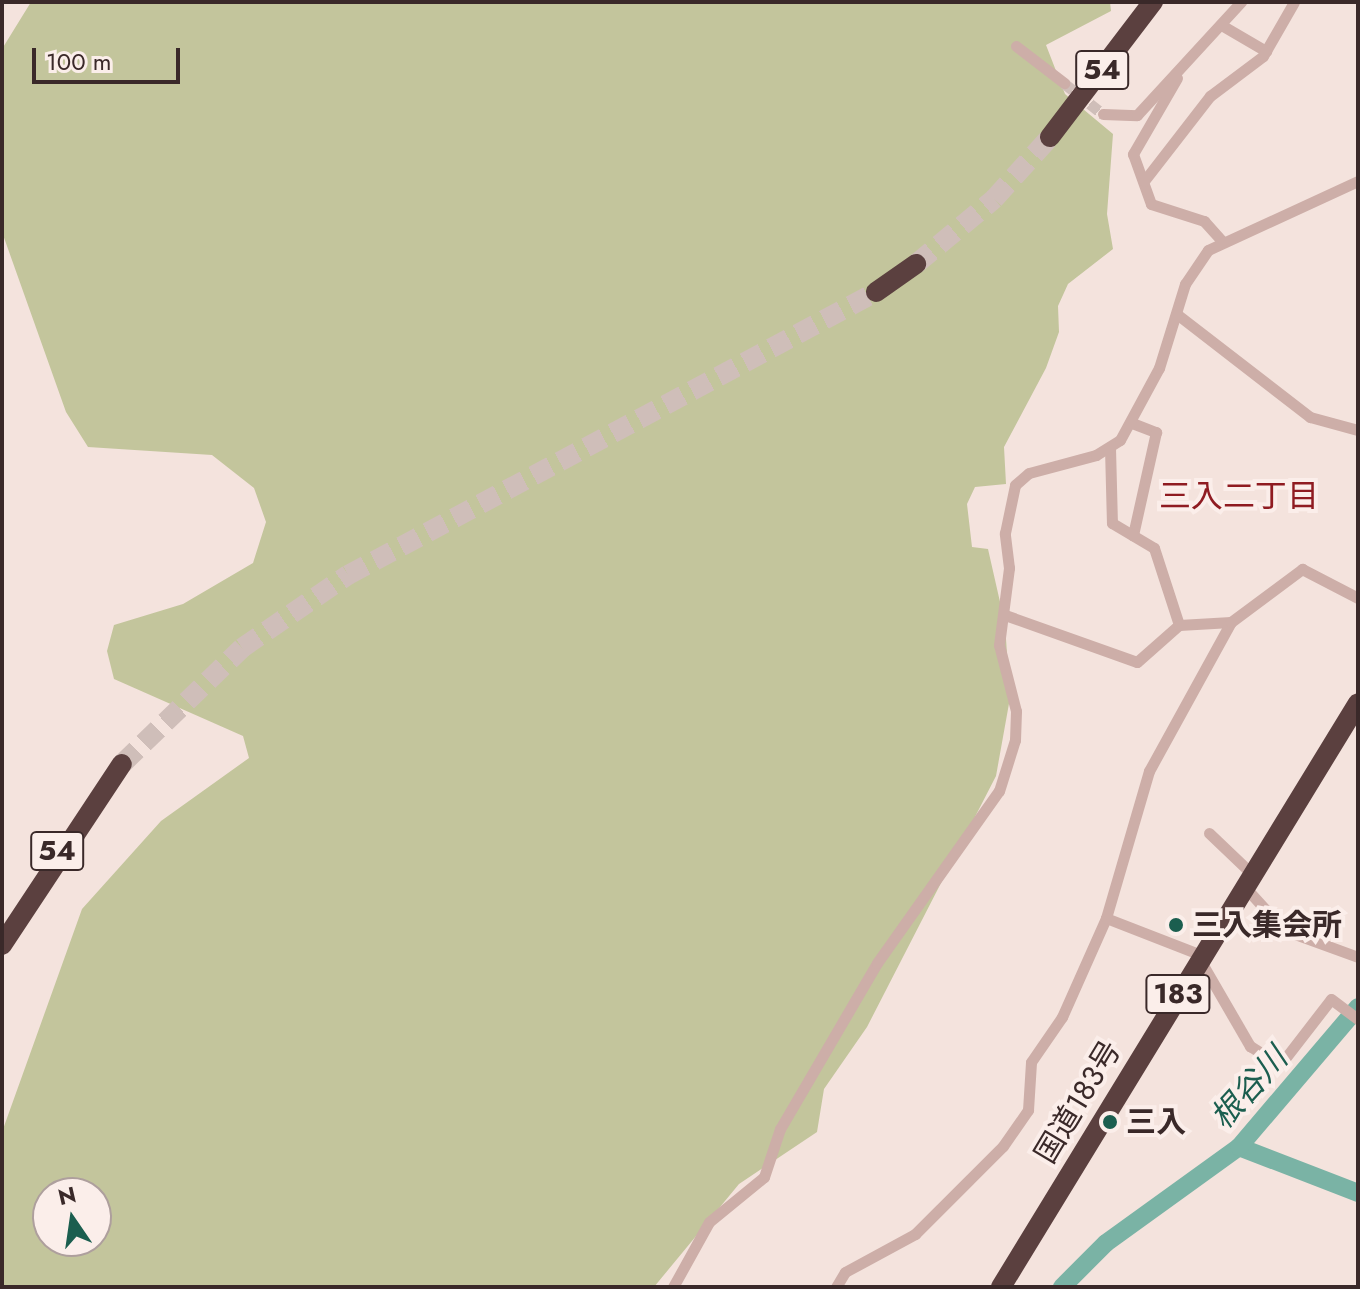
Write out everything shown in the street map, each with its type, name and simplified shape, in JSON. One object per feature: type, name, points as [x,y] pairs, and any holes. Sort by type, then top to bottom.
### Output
[{"type":"highway","name":"54","points":[[1050,137],[1153,2]]},
{"type":"highway","points":[[876,292],[916,264]]},
{"type":"highway","name":"国道183号","points":[[1001,1287],[1358,703]]},
{"type":"highway","name":"54","points":[[2,945],[122,764]]},
{"type":"street","points":[[1103,114],[1127,120],[1177,78],[1241,2]]},
{"type":"street","points":[[1144,181],[1210,96],[1266,51],[1294,2]]},
{"type":"street","points":[[1223,26],[1266,51]]},
{"type":"street","points":[[1016,46],[1064,83]]},
{"type":"street","points":[[1177,78],[1134,146],[1151,204],[1204,221],[1222,241]]},
{"type":"street","points":[[673,1287],[709,1222],[764,1177],[780,1129],[877,963],[999,791],[1015,740],[1016,711],[999,645],[1005,615],[1005,533],[1015,485],[1029,473],[1110,448],[1132,423],[1178,315],[1185,284],[1222,241],[1358,181]]},
{"type":"street","points":[[1178,315],[1310,417],[1358,430]]},
{"type":"street","points":[[1132,423],[1156,432],[1133,535]]},
{"type":"street","points":[[1110,448],[1112,523],[1154,548],[1179,625]]},
{"type":"street","points":[[836,1287],[845,1272],[915,1234],[1003,1146],[1028,1110],[1031,1062],[1062,1017],[1106,918],[1149,771],[1231,622],[1302,569],[1358,598]]},
{"type":"street","points":[[1005,615],[1137,662],[1179,625],[1231,622]]},
{"type":"street","points":[[1209,833],[1284,930],[1358,957]]},
{"type":"street","points":[[1106,918],[1178,942],[1198,961],[1250,1046],[1280,1065],[1333,1000],[1358,1019]]},
{"type":"green space","points":[[31,2],[1110,2],[1111,11],[1046,45],[1065,94],[1113,134],[1107,214],[1113,249],[1068,284],[1058,306],[1059,332],[1046,368],[1004,447],[1006,484],[975,487],[967,504],[972,547],[988,549],[1005,624],[1010,698],[996,776],[867,1027],[824,1089],[817,1132],[739,1184],[654,1287],[2,1287],[2,1132],[82,909],[161,821],[249,758],[243,736],[114,679],[107,651],[114,625],[183,604],[253,563],[266,522],[254,488],[212,455],[88,447],[66,412],[2,232],[2,49]]},
{"type":"waterway","name":"根谷川","points":[[1062,1287],[1106,1243],[1239,1147],[1358,1007]]},
{"type":"waterway","points":[[1239,1147],[1358,1193]]},
{"type":"tunnel","points":[[1064,83],[1103,114]]},
{"type":"tunnel","points":[[916,264],[994,199],[1050,137]]},
{"type":"tunnel","points":[[122,764],[242,648],[348,575],[876,292]]},
{"type":"place","name":"三入集会所","points":[[1176,925]]},
{"type":"place","name":"三入","points":[[1110,1122]]},
{"type":"district","name":"三入二丁目","points":[[1239,496]]}]
